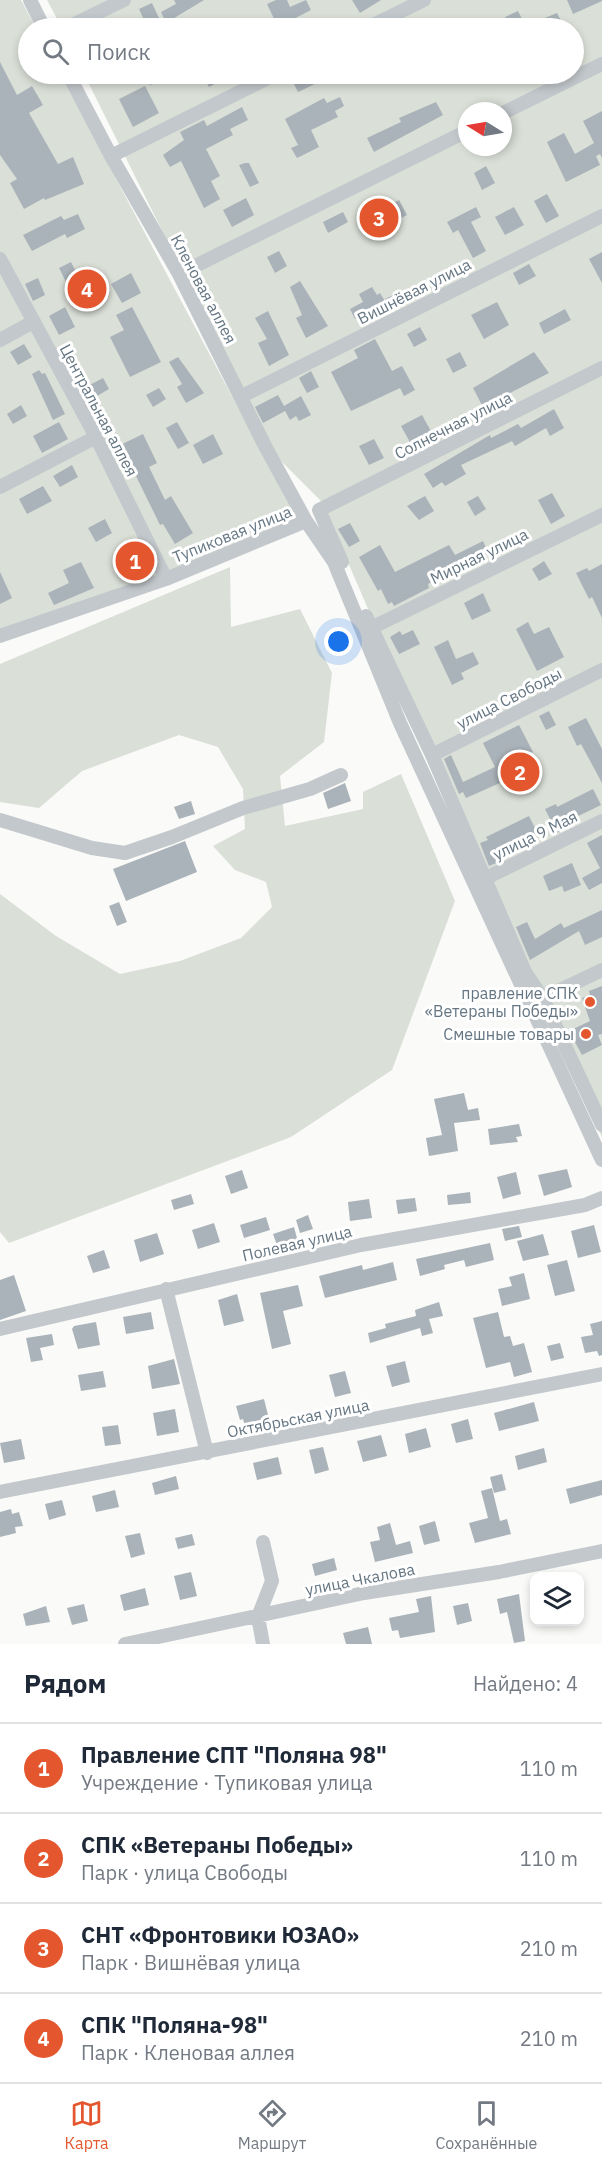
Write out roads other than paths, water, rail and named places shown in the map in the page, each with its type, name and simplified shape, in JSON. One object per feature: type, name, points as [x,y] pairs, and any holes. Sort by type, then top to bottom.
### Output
[{"type":"street","points":[[30,0],[39,18]]},
{"type":"street","points":[[87,18],[124,0]]},
{"type":"street","points":[[387,18],[424,0]]},
{"type":"street","points":[[584,73],[602,64]]},
{"type":"street","name":"Кленовая аллея","points":[[73,84],[111,156],[179,274],[306,521],[334,562],[400,723],[602,1160]]},
{"type":"street","points":[[111,156],[256,84]]},
{"type":"street","points":[[512,109],[562,84]]},
{"type":"street","points":[[179,274],[458,135]]},
{"type":"street","name":"Вишнёвая улица","points":[[242,396],[602,216]]},
{"type":"street","name":"Центральная аллея","points":[[0,259],[96,437],[166,579]]},
{"type":"street","points":[[0,340],[33,322]]},
{"type":"street","name":"Солнечная улица","points":[[371,628],[319,510],[602,369]]},
{"type":"street","points":[[0,487],[96,437]]},
{"type":"street","name":"Мирная улица","points":[[371,628],[602,514]]},
{"type":"street","name":"Тупиковая улица","points":[[0,636],[166,579],[306,521]]},
{"type":"street","points":[[371,628],[432,755],[525,972],[543,999],[602,1125],[588,1131]]},
{"type":"street","name":"улица Свободы","points":[[432,755],[602,670]]},
{"type":"street","points":[[0,820],[92,848],[125,853],[243,808],[310,789],[341,775]]},
{"type":"street","name":"улица 9 Мая","points":[[484,879],[602,821]]},
{"type":"street","points":[[529,1005],[602,970]]},
{"type":"street","name":"Полевая улица","points":[[0,1329],[361,1245],[585,1205],[602,1198]]},
{"type":"street","points":[[166,1289],[207,1453]]},
{"type":"street","name":"Октябрьская улица","points":[[0,1492],[602,1374]]},
{"type":"street","points":[[263,1542],[272,1581],[258,1617],[263,1644]]},
{"type":"street","name":"улица Чкалова","points":[[125,1644],[364,1593],[499,1572],[602,1551]]},
{"type":"place","name":"СНТ «Фронтовики ЮЗАО»","points":[[379,218]]},
{"type":"place","name":"СПК \"Поляна-98\"","points":[[87,289]]},
{"type":"place","name":"Правление СПТ \"Поляна 98\"","points":[[135,561]]},
{"type":"place","name":"СПК «Ветераны Победы»","points":[[520,772]]},
{"type":"place","name":"правление СПК «Ветераны Победы»","points":[[590,1002]]},
{"type":"place","name":"Смешные товары","points":[[586,1034]]}]
